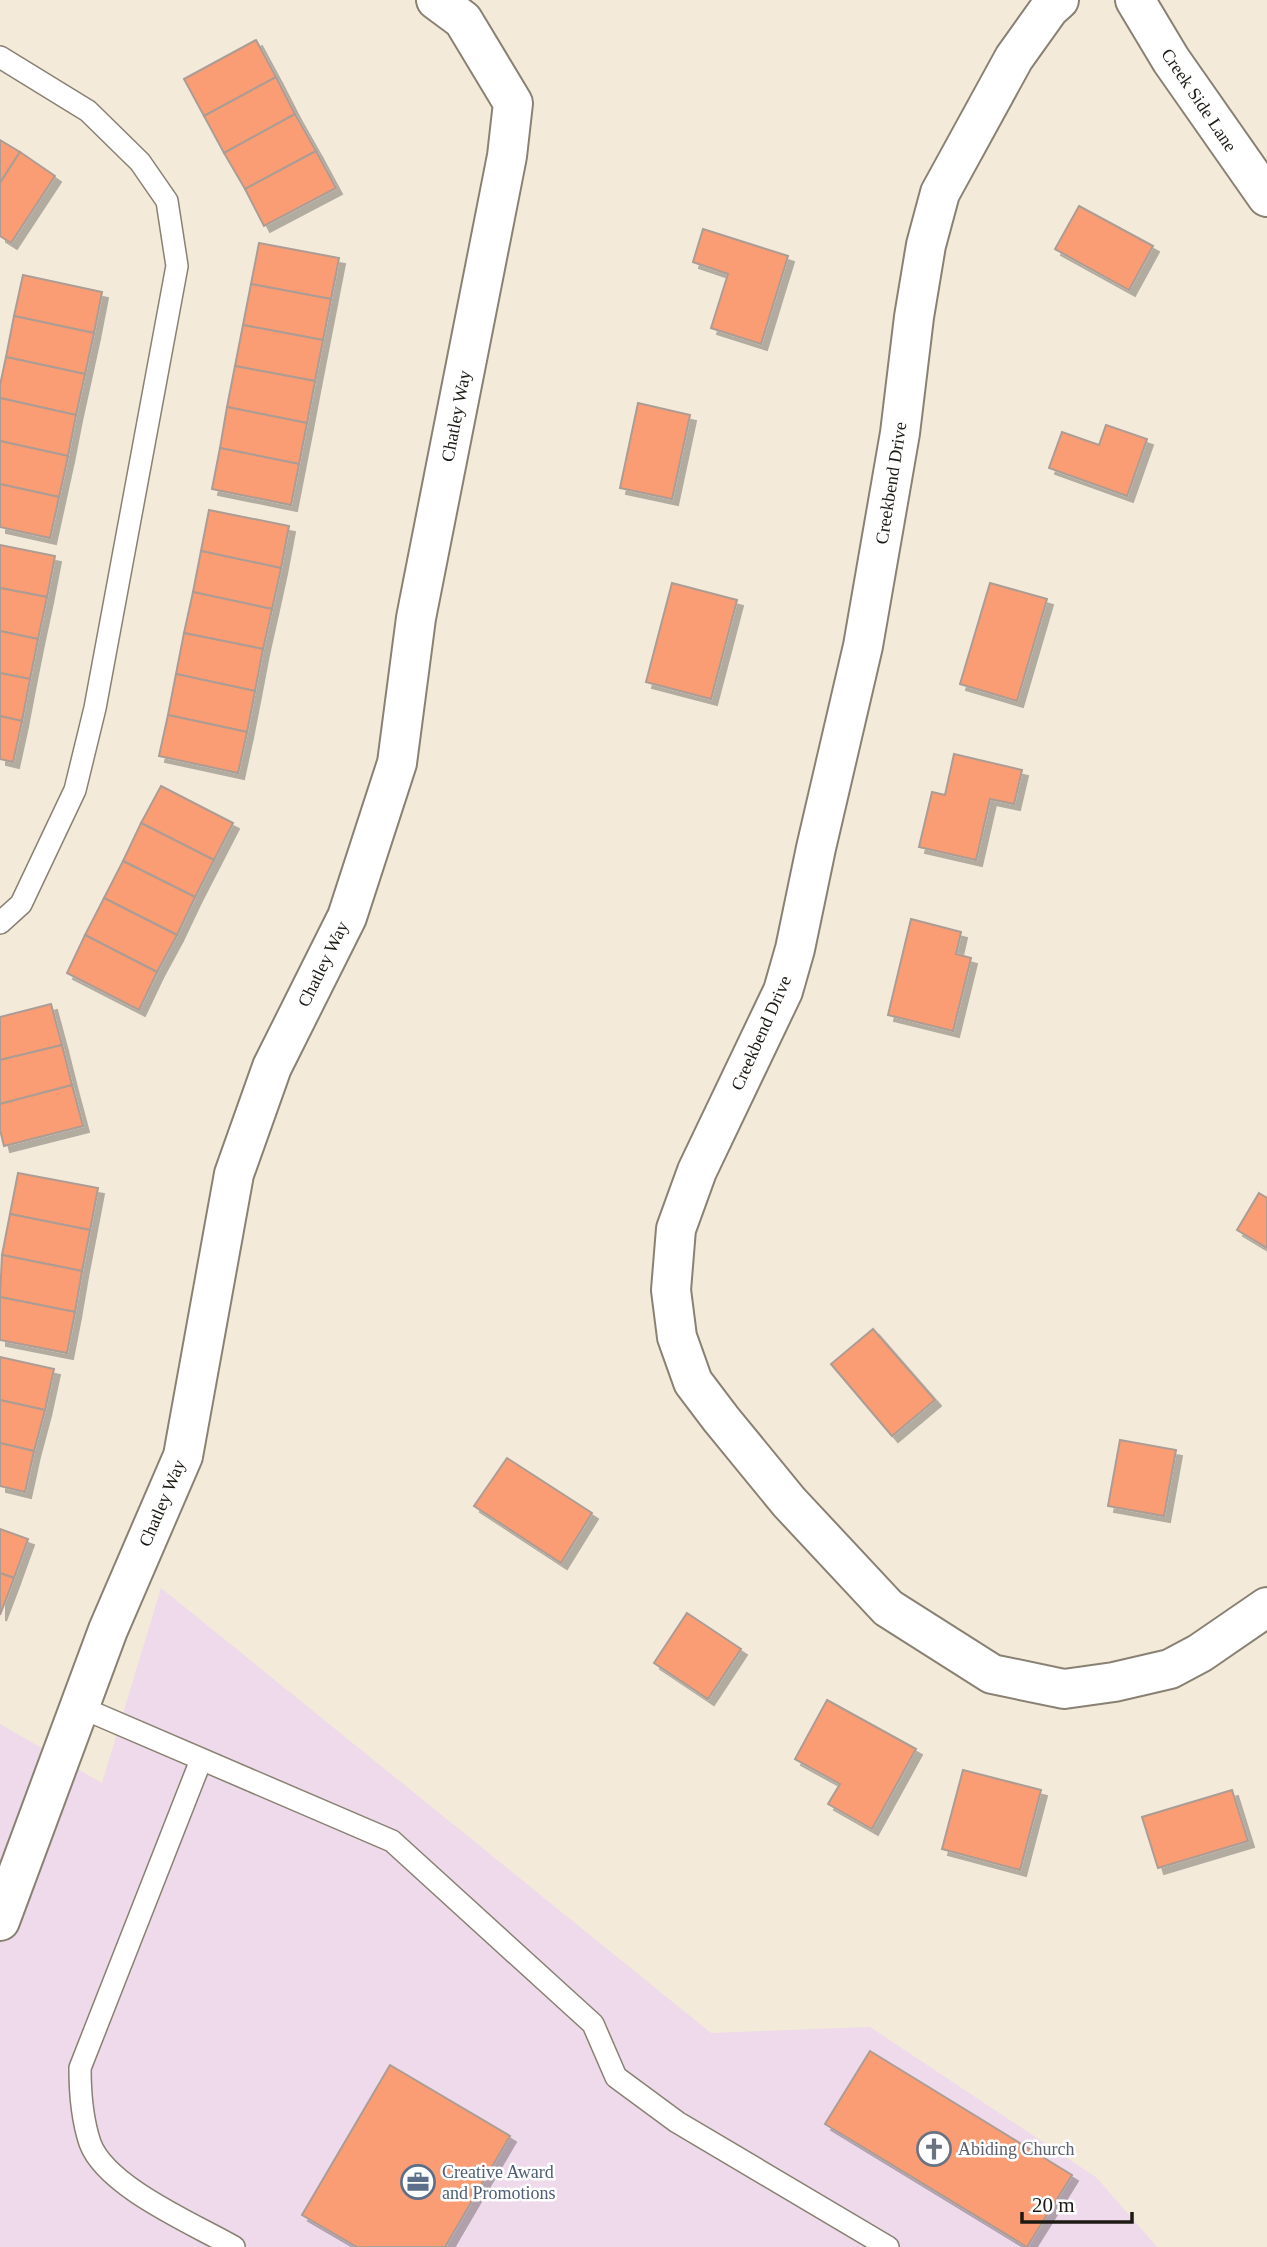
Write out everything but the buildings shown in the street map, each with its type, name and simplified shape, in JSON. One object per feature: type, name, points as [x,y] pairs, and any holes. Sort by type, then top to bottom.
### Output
[{"type":"street","name":"Chatley Way","points":[[0,1921],[108,1630],[183,1456],[234,1174],[272,1067],[346,917],[397,763],[416,618],[507,156],[513,103],[463,20],[436,0]]},
{"type":"street","name":"Creekbend Drive","points":[[1059,0],[1049,9],[1014,58],[940,193],[926,245],[900,433],[863,646],[795,948],[783,991],[697,1171],[676,1229],[671,1290],[677,1337],[694,1382],[721,1419],[789,1502],[888,1608],[992,1674],[1064,1689],[1114,1682],[1170,1669],[1200,1653],[1267,1607]]},
{"type":"street","name":"Creek Side Lane","points":[[1135,0],[1171,60],[1267,197]]},
{"type":"lane","points":[[0,57],[88,111],[140,162],[167,201],[177,266],[97,695],[75,790],[21,904],[0,923]]},
{"type":"lane","points":[[80,1707],[392,1841],[593,2024],[616,2077],[677,2122],[888,2247]]},
{"type":"lane","points":[[201,1760],[80,2068],[81,2102],[91,2145],[107,2170],[130,2188],[234,2247]]},
{"type":"shaded area","points":[[161,1588],[711,2033],[870,2027],[1097,2178],[1157,2247],[0,2247],[0,1724],[102,1783]]},
{"type":"place","name":"Abiding Church","points":[[934,2149]]},
{"type":"place","name":"Creative Award and Promotions","points":[[418,2182]]}]
